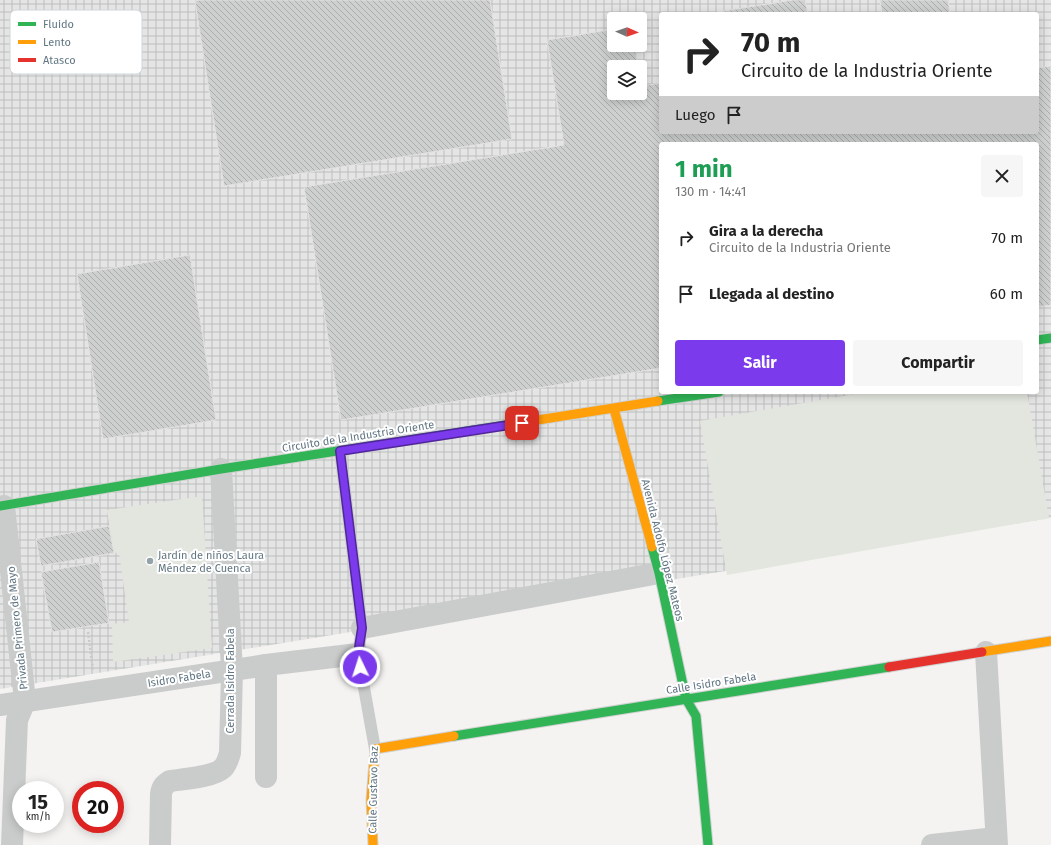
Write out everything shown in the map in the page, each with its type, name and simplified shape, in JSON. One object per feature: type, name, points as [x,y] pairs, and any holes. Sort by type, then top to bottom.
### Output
[{"type":"main road","points":[[1039,340],[1051,338]]},
{"type":"main road","name":"Circuito de la Industria Oriente","points":[[2,506],[221,469],[707,394]]},
{"type":"main road","name":"Avenida Adolfo López Mateos","points":[[614,409],[659,573],[686,699],[696,716],[708,845]]},
{"type":"main road","name":"Calle Isidro Fabela","points":[[375,748],[1051,641]]},
{"type":"main road","name":"Calle Gustavo Baz","points":[[373,845],[371,800],[375,748]]},
{"type":"street","name":"Cerrada Isidro Fabela","points":[[160,845],[161,794],[162,788],[165,784],[170,781],[214,773],[222,769],[227,763],[230,753],[232,670],[221,469]]},
{"type":"street","name":"Privada Primero de Mayo","points":[[2,506],[26,701],[17,720],[12,845]]},
{"type":"street","points":[[362,628],[659,573]]},
{"type":"street","points":[[932,845],[996,842],[986,652]]},
{"type":"street","name":"Isidro Fabela","points":[[0,705],[266,664],[358,654]]},
{"type":"street","points":[[266,664],[266,777]]},
{"type":"lane","name":"Calle Gustavo Baz","points":[[340,451],[362,628],[358,654],[375,748]]},
{"type":"path","points":[[88,632],[94,691]]},
{"type":"shaded area","points":[[0,0],[1051,0],[1051,518],[0,689]]},
{"type":"shaded area","points":[[855,394],[1027,394],[1049,518],[727,575],[700,421]]},
{"type":"shaded area","points":[[202,496],[212,648],[113,662],[112,624],[129,622],[119,553],[114,553],[107,510]]},
{"type":"building","points":[[490,0],[512,139],[224,186],[195,1]]},
{"type":"building","points":[[793,0],[805,0],[808,12],[717,12]]},
{"type":"building","points":[[880,0],[948,0],[950,12],[882,12]]},
{"type":"building","points":[[607,30],[607,52],[636,52],[637,60],[607,60],[607,100],[647,100],[647,85],[659,83],[659,134],[1039,134],[1039,68],[1051,66],[1051,305],[1039,307],[1039,142],[659,142],[659,368],[341,420],[304,187],[564,145],[547,40]]},
{"type":"building","points":[[190,255],[216,420],[103,439],[77,274]]},
{"type":"building","points":[[109,526],[114,553],[41,566],[36,539]]},
{"type":"building","points":[[99,562],[109,623],[52,632],[41,572]]},
{"type":"traffic: fast","points":[[1039,340],[1051,338]]},
{"type":"traffic: fast","points":[[658,401],[705,394]]},
{"type":"traffic: fast","points":[[0,506],[221,469],[525,422]]},
{"type":"traffic: fast","points":[[652,547],[686,699],[696,716],[708,845]]},
{"type":"traffic: fast","points":[[454,736],[889,667]]},
{"type":"traffic: slow","points":[[525,422],[658,401]]},
{"type":"traffic: slow","points":[[614,409],[652,547]]},
{"type":"traffic: slow","points":[[982,652],[1051,641]]},
{"type":"traffic: slow","points":[[373,845],[371,800],[375,749],[454,736]]},
{"type":"traffic: jam","points":[[889,667],[982,652]]},
{"type":"place","name":"Jardín de niños Laura Méndez de Cuenca","points":[[150,561]]},
{"type":"route","points":[[360,667],[358,654],[362,628],[340,451],[522,423]]}]
